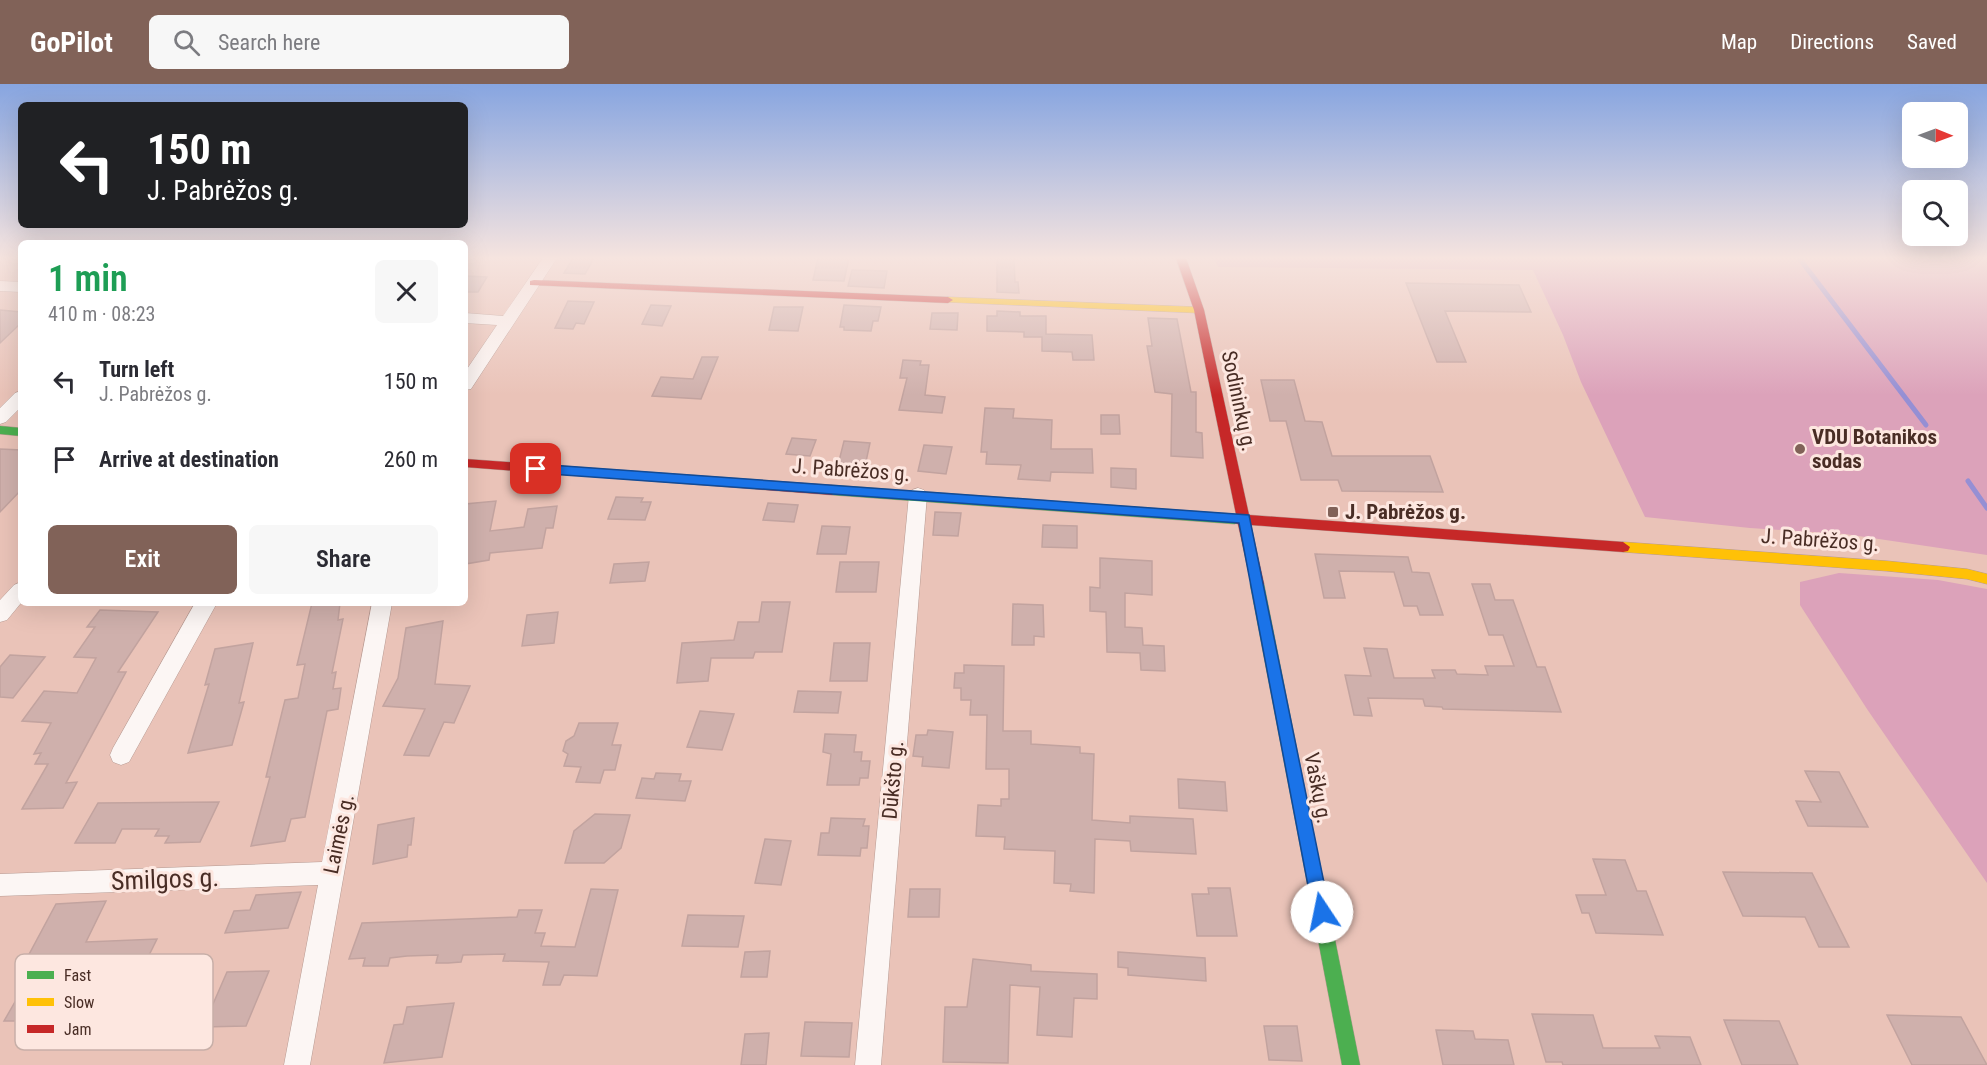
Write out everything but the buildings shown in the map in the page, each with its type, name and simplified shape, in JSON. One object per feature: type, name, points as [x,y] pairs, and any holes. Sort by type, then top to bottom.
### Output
[{"type":"street","points":[[468,381],[520,304]]},
{"type":"street","points":[[1046,304],[1199,310]]},
{"type":"street","name":"Sodininkų g.","points":[[1197,304],[1239,506],[1244,519]]},
{"type":"street","points":[[468,318],[509,321]]},
{"type":"street","points":[[0,418],[18,400]]},
{"type":"street","points":[[0,430],[18,432]]},
{"type":"street","name":"J. Pabrėžos g.","points":[[468,463],[1887,566],[1966,574],[1987,579]]},
{"type":"street","name":"Dūkšto g.","points":[[868,1065],[918,495]]},
{"type":"street","name":"Vaškų g.","points":[[1244,519],[1351,1065]]},
{"type":"street","points":[[0,614],[18,593]]},
{"type":"street","points":[[121,755],[205,606]]},
{"type":"street","name":"Laimės g.","points":[[297,1065],[381,606]]},
{"type":"street","name":"Smilgos g.","points":[[0,885],[331,873]]},
{"type":"shaded area","name":"VDU Botanikos sodas","points":[[1549,304],[1987,304],[1987,555],[1845,534],[1750,528],[1645,517],[1581,382]]},
{"type":"shaded area","points":[[1839,573],[1938,580],[1987,589],[1987,883],[1867,709],[1800,605],[1800,582]]},
{"type":"waterway","points":[[1834,304],[1926,425]]},
{"type":"waterway","points":[[1968,481],[1987,508]]},
{"type":"traffic: fast","points":[[0,430],[18,432]]},
{"type":"traffic: fast","points":[[832,490],[1235,519]]},
{"type":"traffic: fast","points":[[1257,584],[1351,1065]]},
{"type":"traffic: slow","points":[[1043,304],[1199,310]]},
{"type":"traffic: slow","points":[[1623,547],[1887,566],[1967,574],[1987,579]]},
{"type":"traffic: jam","points":[[1197,304],[1257,584]]},
{"type":"traffic: jam","points":[[468,463],[832,490]]},
{"type":"traffic: jam","points":[[1235,519],[1623,547]]},
{"type":"place","name":"VDU Botanikos sodas","points":[[1800,449]]},
{"type":"place","name":"J. Pabrėžos g.","points":[[1333,512]]},
{"type":"route","points":[[536,469],[1244,519],[1322,912]]}]
